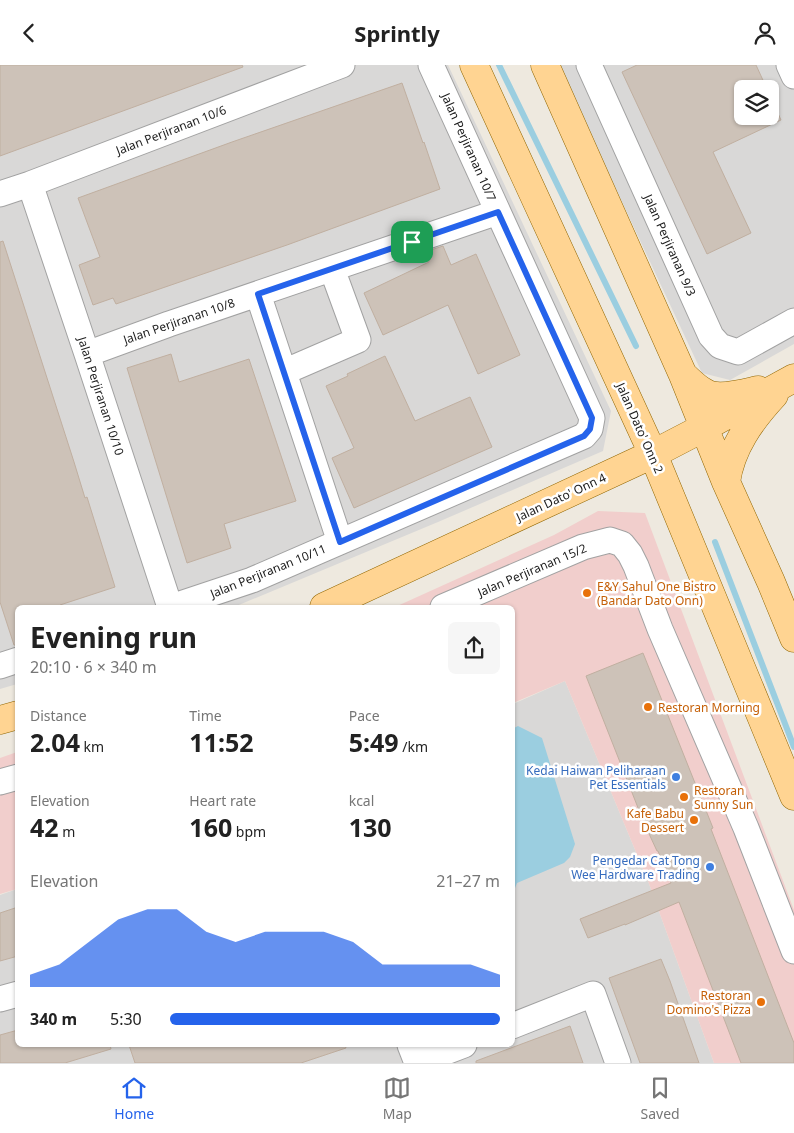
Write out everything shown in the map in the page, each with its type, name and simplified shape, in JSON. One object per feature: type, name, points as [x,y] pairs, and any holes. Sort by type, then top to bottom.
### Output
[{"type":"main road","name":"Jalan Dato' Onn 2","points":[[474,65],[653,454],[794,796]]},
{"type":"main road","points":[[545,65],[683,375],[703,428],[794,638]]},
{"type":"main road","points":[[683,375],[706,394],[721,396],[736,395],[789,381]]},
{"type":"main road","name":"Jalan Dato' Onn 4","points":[[328,605],[653,454],[789,381]]},
{"type":"main road","points":[[726,482],[732,456],[744,433],[765,405],[789,381]]},
{"type":"main road","points":[[0,720],[15,716]]},
{"type":"street","name":"Jalan Perjiranan 10/6","points":[[0,194],[30,184],[295,73],[342,65]]},
{"type":"street","name":"Jalan Perjiranan 9/3","points":[[590,65],[711,336],[720,346],[738,352],[794,321]]},
{"type":"street","points":[[789,65],[794,76]]},
{"type":"street","name":"Jalan Perjiranan 10/7","points":[[432,66],[498,212],[588,427]]},
{"type":"street","name":"Jalan Perjiranan 10/10","points":[[30,184],[169,605]]},
{"type":"street","name":"Jalan Perjiranan 10/8","points":[[87,354],[498,212]]},
{"type":"street","points":[[284,372],[358,340],[332,269]]},
{"type":"street","points":[[258,294],[340,542]]},
{"type":"street","name":"Jalan Perjiranan 10/11","points":[[176,605],[252,580],[340,542],[588,427]]},
{"type":"street","name":"Jalan Perjiranan 15/2","points":[[448,605],[583,547],[610,540],[622,544],[636,566],[660,629],[746,828],[794,951]]},
{"type":"street","points":[[0,666],[15,661]]},
{"type":"street","points":[[0,782],[15,778]]},
{"type":"street","points":[[0,999],[15,995]]},
{"type":"street","points":[[515,1025],[593,995],[618,1063]]},
{"type":"street","points":[[411,1047],[417,1063],[459,1047]]},
{"type":"shaded area","points":[[0,65],[448,65],[611,411],[603,451],[239,605],[15,605],[15,685],[0,689]]},
{"type":"shaded area","points":[[558,65],[794,65],[794,344],[730,380],[702,373]]},
{"type":"shaded area","points":[[598,511],[645,513],[794,910],[794,1063],[714,1063],[648,881],[565,681],[515,702],[515,605],[399,605],[554,535]]},
{"type":"shaded area","points":[[565,681],[648,881],[714,1063],[0,1063],[0,895],[15,890],[15,1047],[515,1047],[515,703]]},
{"type":"shaded area","points":[[15,753],[15,890],[0,894],[0,758]]},
{"type":"water","points":[[518,726],[542,738],[575,844],[570,857],[564,863],[517,883],[515,888],[515,728]]},
{"type":"building","points":[[0,65],[242,65],[243,67],[0,156]]},
{"type":"building","points":[[637,65],[756,65],[763,80],[734,80],[734,125],[770,125],[713,152],[751,233],[707,254],[622,72]]},
{"type":"building","points":[[402,83],[440,189],[287,245],[116,304],[113,298],[93,305],[79,265],[100,257],[78,198]]},
{"type":"building","points":[[3,241],[115,587],[60,605],[15,605],[15,645],[0,602],[0,242]]},
{"type":"building","points":[[443,246],[451,265],[476,254],[520,355],[478,374],[448,305],[383,335],[364,293],[429,262],[425,252]]},
{"type":"building","points":[[171,354],[179,382],[249,359],[296,501],[224,524],[231,548],[187,563],[127,368]]},
{"type":"building","points":[[385,356],[415,421],[470,397],[492,447],[354,508],[332,458],[354,448],[326,386]]},
{"type":"building","points":[[643,653],[713,828],[711,829],[794,1043],[794,1063],[741,1063],[679,902],[625,925],[588,938],[580,919],[671,883],[644,823],[586,676]]},
{"type":"building","points":[[15,908],[15,957],[0,961],[0,913]]},
{"type":"building","points":[[661,959],[699,1063],[640,1063],[609,978]]},
{"type":"building","points":[[570,1026],[583,1063],[476,1063],[476,1061]]},
{"type":"building","points":[[15,1031],[15,1047],[110,1047],[111,1049],[65,1063],[0,1063],[0,1035]]},
{"type":"building","points":[[130,1047],[346,1048],[301,1063],[135,1063]]},
{"type":"waterway","points":[[499,65],[636,346]]},
{"type":"waterway","points":[[715,542],[794,747]]},
{"type":"place","name":"E&Y Sahul One Bistro (Bandar Dato Onn)","points":[[587,593]]},
{"type":"place","name":"Restoran Morning","points":[[648,707]]},
{"type":"place","name":"Kedai Haiwan Peliharaan Pet Essentials","points":[[676,777]]},
{"type":"place","name":"Restoran Sunny Sun","points":[[684,797]]},
{"type":"place","name":"Kafe Babu Dessert","points":[[694,820]]},
{"type":"place","name":"Pengedar Cat Tong Wee Hardware Trading","points":[[710,867]]},
{"type":"place","name":"Restoran Domino's Pizza","points":[[761,1002]]},
{"type":"route","points":[[498,212],[592,418],[590,429],[584,436],[340,542],[258,294],[412,242],[498,212]]}]
